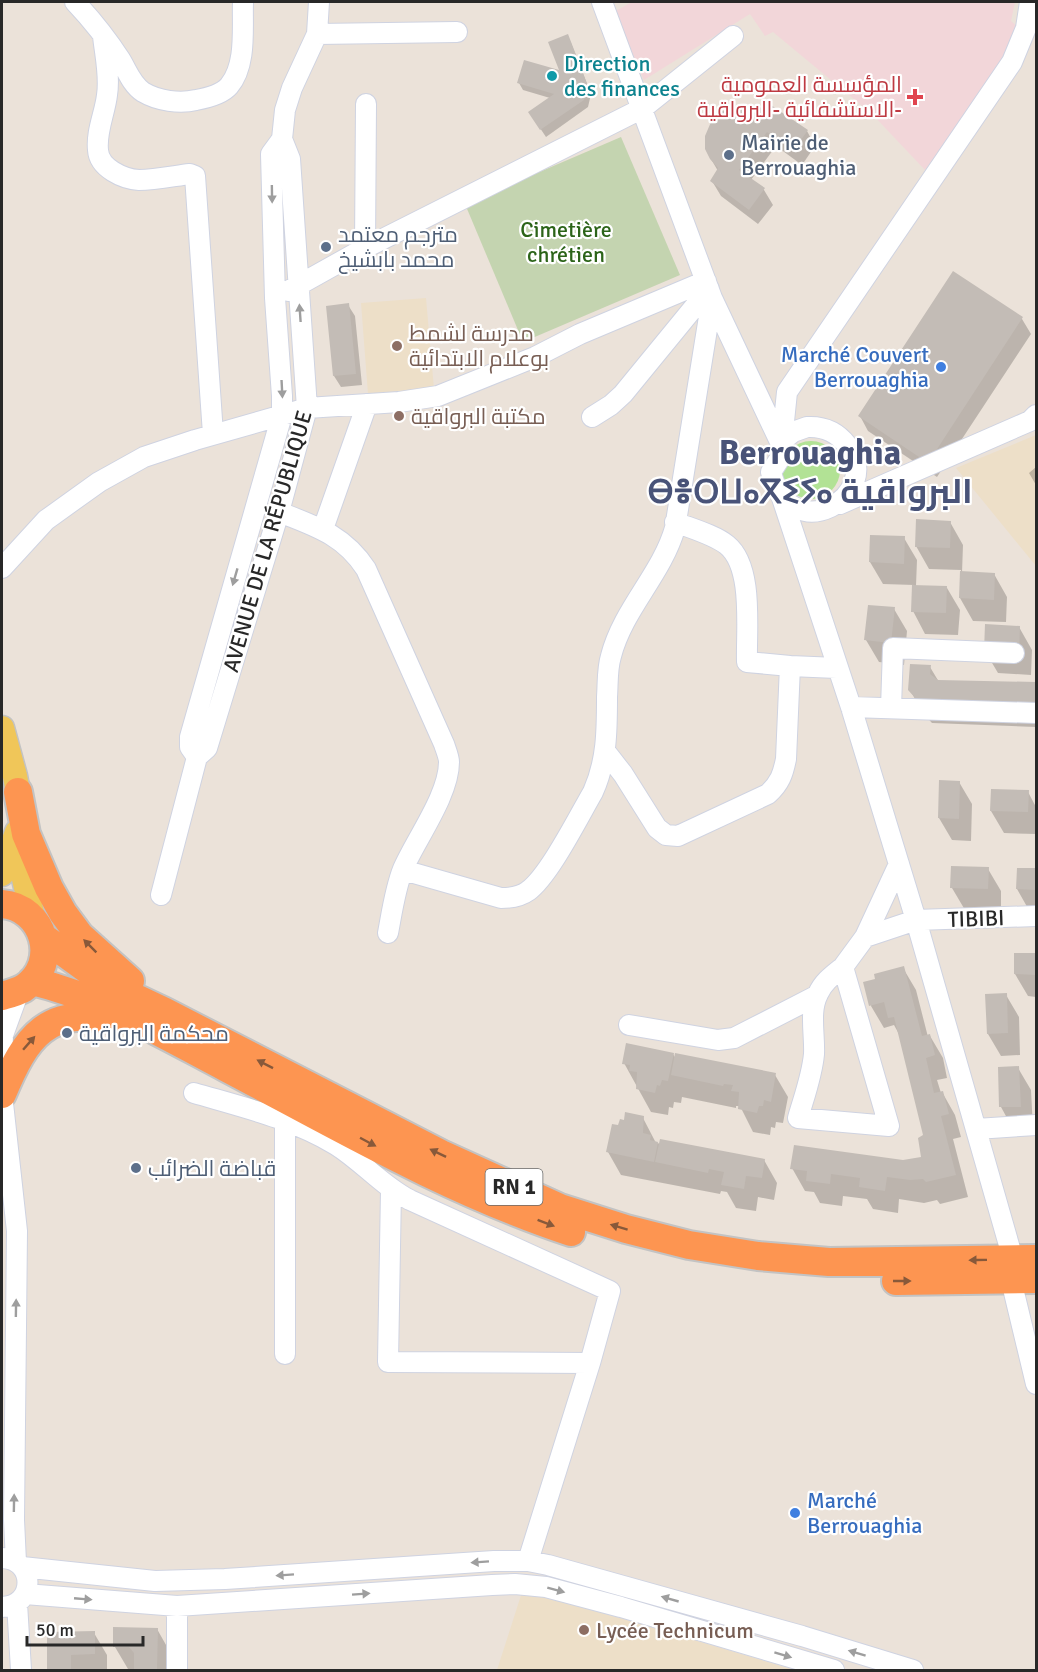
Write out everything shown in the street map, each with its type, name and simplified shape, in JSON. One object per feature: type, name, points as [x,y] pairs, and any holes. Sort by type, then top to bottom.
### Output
[{"type":"highway","points":[[18,792],[26,834],[49,888],[63,913],[80,936],[156,1019]]},
{"type":"highway","name":"RN 1","points":[[2,904],[22,909],[38,928],[110,986],[156,1019],[377,1147],[495,1203],[554,1226],[616,1246],[716,1269],[777,1276],[840,1280],[1024,1269]]},
{"type":"highway","points":[[17,989],[44,961],[38,928]]},
{"type":"highway","name":"RN 1","points":[[17,989],[80,996],[156,1019]]},
{"type":"highway","name":"RN 1","points":[[2,1094],[21,1053],[31,1039],[59,1020],[79,1016],[156,1019]]},
{"type":"main road","points":[[2,728],[23,819],[22,870],[38,928]]},
{"type":"main road","points":[[2,874],[10,845],[23,819]]},
{"type":"street","points":[[75,2],[121,60],[133,82],[144,93]]},
{"type":"street","points":[[98,2],[108,84],[98,135],[98,151],[102,162],[108,168],[138,180],[190,174],[195,176],[213,434]]},
{"type":"street","points":[[107,95],[127,91],[144,93],[166,101],[188,102],[210,97],[228,87],[237,74],[240,59],[243,2]]},
{"type":"street","name":"AVENUE DE LA RÉPUBLIQUE","points":[[160,895],[197,757],[207,748],[279,512],[307,408],[290,159],[282,139],[285,110],[292,88],[317,34],[319,2]]},
{"type":"street","points":[[602,2],[709,290],[783,446]]},
{"type":"street","points":[[762,405],[768,410],[787,392],[1012,62],[1026,27],[1030,2]]},
{"type":"street","points":[[317,34],[458,32]]},
{"type":"street","points":[[275,298],[365,248],[643,108],[732,36]]},
{"type":"street","points":[[365,248],[366,104]]},
{"type":"street","name":"AVENUE DE LA RÉPUBLIQUE","points":[[197,757],[190,747],[190,737],[282,415],[275,298],[271,154],[282,139]]},
{"type":"street","points":[[2,568],[46,520],[99,482],[144,457],[213,434],[307,408],[438,396],[535,357],[580,334],[709,290]]},
{"type":"street","points":[[592,417],[623,394],[709,290]]},
{"type":"street","points":[[403,870],[501,898],[513,898],[528,891],[541,879],[593,792],[600,777],[605,752],[608,674],[611,655],[618,636],[670,545],[709,290]]},
{"type":"street","points":[[783,446],[787,392]]},
{"type":"street","points":[[323,529],[367,404]]},
{"type":"street","points":[[782,498],[794,507],[812,512],[827,510],[1030,421],[1036,415]]},
{"type":"street","points":[[827,510],[840,503],[850,492],[855,478],[856,464],[851,450],[842,438],[830,430],[807,427],[793,432],[783,446],[771,472],[774,486],[782,498],[851,707],[916,920],[976,1130],[1024,1269],[1036,1384]]},
{"type":"street","points":[[279,512],[323,529],[350,548],[366,569],[449,760],[447,777],[441,794],[397,886],[388,933]]},
{"type":"street","points":[[675,522],[725,543],[739,562],[746,594],[747,662],[837,668]]},
{"type":"street","points":[[891,708],[893,648],[1014,653]]},
{"type":"street","points":[[605,752],[623,774],[657,828],[666,835],[678,836],[768,794],[777,786],[783,774],[786,759],[790,666]]},
{"type":"street","points":[[851,707],[1036,713]]},
{"type":"street","points":[[843,967],[889,1126],[798,1118],[810,1079],[814,1055],[813,1015],[816,996],[824,984],[843,967],[865,937],[899,864]]},
{"type":"street","name":"TIBIBI","points":[[865,937],[916,920],[1036,916]]},
{"type":"street","points":[[17,989],[3,1035],[2,1094],[9,1232],[13,1562],[28,1580],[14,1601],[21,1671]]},
{"type":"street","points":[[629,1025],[718,1040],[734,1038],[816,996]]},
{"type":"street","points":[[194,1093],[285,1121],[336,1145],[391,1190],[610,1291],[528,1561]]},
{"type":"street","points":[[285,1121],[285,1354]]},
{"type":"street","points":[[976,1130],[1036,1125]]},
{"type":"street","points":[[391,1190],[388,1362],[590,1363]]},
{"type":"street","points":[[13,1562],[154,1581],[225,1579],[494,1561],[528,1561],[604,1580],[913,1671]]},
{"type":"street","points":[[14,1601],[177,1606],[515,1584],[546,1587],[834,1671]]},
{"type":"street","points":[[177,1606],[177,1671]]},
{"type":"shaded area","name":"المؤسسة العمومية الاستشفائية -البرواقية-","points":[[632,2],[1015,2],[1011,21],[1020,29],[1007,60],[925,170],[872,114],[773,32],[765,36],[750,14],[644,80],[612,13]]},
{"type":"shaded area","name":"مدرسة لشمط بوعلام الابتدائية","points":[[426,298],[434,389],[368,394],[361,303]]},
{"type":"shaded area","points":[[1036,435],[1036,566],[956,468]]},
{"type":"shaded area","name":"Lycée Technicum","points":[[523,1589],[795,1670],[497,1670]]},
{"type":"green space","name":"Cimetière chrétien","points":[[621,137],[680,275],[523,342],[465,204]]},
{"type":"green space","points":[[805,441],[817,441],[832,449],[840,464],[840,476],[832,491],[817,499],[805,499],[790,491],[782,476],[782,464],[790,449]]},
{"type":"building","name":"Direction des finances","points":[[568,34],[588,86],[584,100],[540,130],[528,112],[554,94],[517,83],[524,60],[559,70],[548,42]]},
{"type":"building","name":"Mairie de Berrouaghia","points":[[765,101],[808,130],[793,151],[767,132],[739,170],[765,188],[749,210],[710,181],[718,168],[705,149],[705,136],[711,122],[722,111],[737,108],[756,114]]},
{"type":"building","name":"Marché Couvert Berrouaghia","points":[[953,271],[1023,317],[928,463],[858,416]]},
{"type":"building","points":[[349,303],[356,374],[333,376],[326,306]]},
{"type":"building","points":[[916,519],[951,521],[950,548],[915,547]]},
{"type":"building","points":[[870,535],[905,536],[904,564],[869,562]]},
{"type":"building","points":[[960,571],[995,573],[994,600],[959,598]]},
{"type":"building","points":[[912,585],[947,586],[946,613],[911,612]]},
{"type":"building","points":[[868,605],[895,607],[891,643],[864,640]]},
{"type":"building","points":[[985,624],[1020,626],[1019,653],[984,651]]},
{"type":"building","points":[[910,664],[931,665],[930,674],[938,680],[1036,682],[1036,705],[918,701],[908,690]]},
{"type":"building","points":[[939,780],[960,781],[959,819],[938,818]]},
{"type":"building","points":[[991,789],[1029,790],[1028,812],[990,811]]},
{"type":"building","points":[[951,866],[989,867],[988,889],[950,888]]},
{"type":"building","points":[[1017,868],[1036,868],[1036,890],[1016,889]]},
{"type":"building","points":[[1014,953],[1036,953],[1036,975],[1014,974]]},
{"type":"building","points":[[904,966],[922,1036],[930,1034],[935,1055],[926,1058],[934,1093],[943,1091],[949,1114],[941,1116],[956,1175],[926,1182],[923,1179],[887,1177],[885,1191],[859,1187],[860,1178],[831,1174],[830,1184],[806,1181],[807,1171],[790,1169],[794,1145],[903,1160],[921,1157],[918,1138],[923,1135],[894,1017],[888,1018],[884,1002],[869,1006],[863,982],[875,979],[874,974]]},
{"type":"building","points":[[1007,993],[1008,1033],[987,1034],[985,994]]},
{"type":"building","points":[[626,1043],[674,1053],[668,1081],[662,1080],[660,1086],[657,1085],[655,1093],[636,1089],[637,1072],[629,1071],[630,1065],[622,1064]]},
{"type":"building","points":[[675,1053],[776,1073],[771,1102],[764,1100],[763,1106],[759,1106],[757,1113],[738,1109],[739,1092],[731,1091],[733,1085],[724,1084],[723,1086],[671,1075]]},
{"type":"building","points":[[1019,1066],[1021,1107],[999,1107],[998,1067]]},
{"type":"building","points":[[625,1112],[644,1116],[643,1133],[651,1135],[650,1140],[658,1142],[654,1162],[606,1152],[612,1124],[618,1125],[620,1119],[624,1120]]},
{"type":"building","points":[[660,1139],[765,1159],[762,1178],[746,1176],[744,1189],[721,1185],[724,1172],[709,1169],[708,1173],[655,1162]]},
{"type":"building","points":[[113,1627],[158,1628],[157,1670],[134,1670],[134,1653],[129,1647],[113,1647]]},
{"type":"building","points":[[95,1631],[95,1654],[71,1655],[71,1670],[47,1670],[47,1632]]},
{"type":"place","name":"Direction des finances","points":[[552,76]]},
{"type":"place","name":"المؤسسة العمومية الاستشفائية -البرواقية-","points":[[915,97]]},
{"type":"place","name":"Mairie de Berrouaghia","points":[[729,155]]},
{"type":"place","name":"مترجم معتمد محمد بابشيخ","points":[[326,247]]},
{"type":"place","name":"مدرسة لشمط بوعلام الابتدائية","points":[[397,346]]},
{"type":"place","name":"Marché Couvert Berrouaghia","points":[[941,367]]},
{"type":"place","name":"مكتبة البرواقية","points":[[399,416]]},
{"type":"place","name":"محكمة البرواقية","points":[[67,1033]]},
{"type":"place","name":"قباضة الضرائب","points":[[136,1168]]},
{"type":"place","name":"Marché Berrouaghia","points":[[795,1513]]},
{"type":"place","name":"Lycée Technicum","points":[[584,1630]]},
{"type":"district","name":"Berrouaghia ⴱⴻⵔⵡⴰⴳⵉⵢⴰ البرواقية","points":[[810,472]]}]
